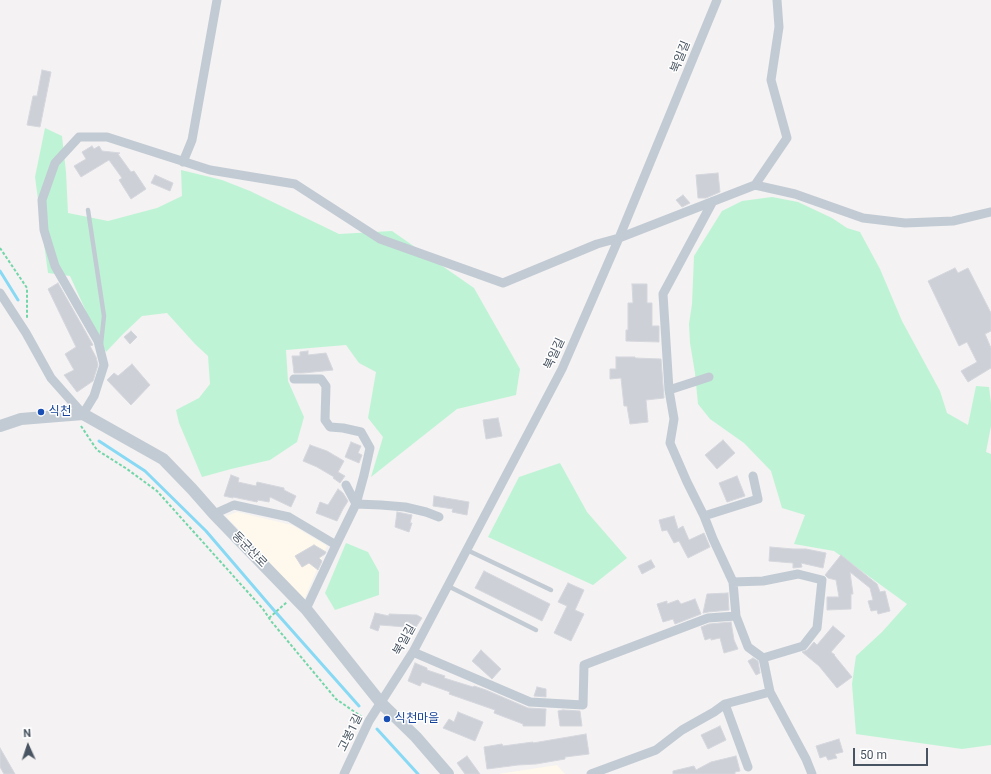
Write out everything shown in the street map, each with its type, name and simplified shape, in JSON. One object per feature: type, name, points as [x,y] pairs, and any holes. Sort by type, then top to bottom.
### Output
[{"type":"street","points":[[183,162],[192,140],[217,0]]},
{"type":"street","name":"북일길","points":[[381,703],[413,652],[562,369],[619,238],[717,0]]},
{"type":"street","points":[[755,185],[787,138],[771,80],[779,27],[777,0]]},
{"type":"street","points":[[0,426],[21,419],[78,414],[94,396],[104,365],[98,341],[55,266],[44,230],[42,200],[55,163],[79,137],[107,137],[210,170],[295,184],[380,239],[503,283],[597,244],[619,238],[755,185],[795,194],[863,218],[905,224],[953,222],[991,212]]},
{"type":"street","points":[[713,201],[663,294],[669,390],[674,419],[670,443],[733,582],[736,616],[748,647],[763,658],[770,692],[806,759],[812,774]]},
{"type":"street","points":[[0,294],[26,333],[51,378],[78,414]]},
{"type":"street","points":[[669,390],[709,377]]},
{"type":"street","points":[[294,379],[321,379],[326,386],[324,420],[330,426],[361,432],[370,448],[356,504],[306,609]]},
{"type":"street","name":"동군산로","points":[[78,414],[163,458],[214,514],[306,609],[381,703],[416,737],[448,774]]},
{"type":"street","points":[[704,516],[758,499],[753,476]]},
{"type":"street","points":[[346,485],[356,504]]},
{"type":"street","points":[[356,504],[406,507],[439,517]]},
{"type":"street","points":[[214,514],[234,505],[289,517],[336,545]]},
{"type":"street","points":[[733,582],[763,581],[798,574],[822,580],[817,628],[803,646],[763,658]]},
{"type":"street","points":[[413,652],[530,702],[583,705],[584,665],[708,618],[736,616]]},
{"type":"street","points":[[591,774],[656,750],[682,730],[725,704],[770,692]]},
{"type":"street","name":"고봉1길","points":[[344,774],[368,721],[381,703]]},
{"type":"street","points":[[725,704],[748,767]]},
{"type":"lane","points":[[88,210],[104,316],[100,350]]},
{"type":"lane","points":[[467,550],[551,590]]},
{"type":"lane","points":[[448,586],[536,630]]},
{"type":"path","points":[[0,248],[27,288],[28,308],[26,333]]},
{"type":"path","points":[[78,414],[98,450],[157,491],[263,609],[336,699],[368,721]]},
{"type":"path","points":[[269,618],[279,610]]},
{"type":"shaded area","points":[[237,512],[292,525],[327,546],[304,600],[226,516]]},
{"type":"shaded area","points":[[557,765],[565,774],[498,774]]},
{"type":"green space","points":[[45,128],[62,136],[68,213],[108,221],[157,208],[182,196],[181,170],[222,180],[250,191],[339,234],[392,231],[474,288],[520,369],[516,395],[457,409],[371,477],[383,437],[368,418],[376,372],[359,363],[346,345],[286,350],[288,381],[304,417],[297,442],[270,460],[202,477],[179,423],[176,410],[199,398],[210,384],[208,356],[167,313],[142,316],[106,352],[70,276],[48,273],[35,177]]},
{"type":"green space","points":[[772,197],[798,202],[832,218],[847,228],[860,232],[880,269],[902,321],[940,391],[947,413],[968,425],[976,386],[989,387],[991,426],[986,452],[991,454],[991,745],[962,749],[856,734],[852,684],[856,656],[882,632],[907,604],[834,551],[794,544],[805,515],[782,508],[771,471],[744,443],[710,419],[698,404],[689,324],[692,304],[694,256],[722,211],[742,201]]},
{"type":"green space","points":[[560,463],[587,512],[627,558],[593,585],[488,537],[519,477]]},
{"type":"green space","points":[[346,543],[368,552],[379,572],[379,595],[335,610],[325,593]]},
{"type":"building","points":[[42,70],[51,72],[40,127],[27,125],[33,96],[37,96]]},
{"type":"building","points":[[92,146],[94,149],[99,146],[102,151],[120,153],[118,154],[131,172],[134,171],[146,189],[131,199],[119,180],[122,178],[109,160],[81,177],[74,166],[86,159],[82,152]]},
{"type":"building","points":[[718,173],[720,192],[706,198],[698,198],[696,175]]},
{"type":"building","points":[[155,175],[173,183],[170,191],[151,183]]},
{"type":"building","points":[[683,195],[690,203],[682,207],[676,200]]},
{"type":"building","points":[[955,268],[958,273],[968,268],[991,313],[991,331],[985,334],[991,348],[991,368],[968,382],[961,371],[977,362],[967,342],[959,346],[928,281]]},
{"type":"building","points":[[58,283],[93,345],[90,346],[96,357],[98,365],[93,381],[77,392],[64,375],[74,370],[65,354],[76,347],[48,289]]},
{"type":"building","points":[[632,284],[647,284],[647,303],[652,303],[652,326],[659,326],[659,342],[626,341],[626,330],[628,330],[628,303],[633,303]]},
{"type":"building","points":[[131,331],[137,337],[130,344],[124,337]]},
{"type":"building","points":[[308,351],[308,355],[326,353],[333,370],[294,373],[292,356],[300,356],[300,352]]},
{"type":"building","points":[[616,357],[661,359],[664,398],[646,400],[648,422],[630,424],[627,406],[624,406],[621,378],[610,379],[610,369],[616,369]]},
{"type":"building","points":[[132,364],[150,385],[131,405],[107,380],[114,373],[118,376]]},
{"type":"building","points":[[498,418],[502,436],[486,439],[483,420]]},
{"type":"building","points":[[723,440],[735,453],[717,469],[705,455]]},
{"type":"building","points":[[351,442],[361,446],[358,453],[362,455],[359,463],[345,457]]},
{"type":"building","points":[[310,445],[327,451],[344,461],[338,472],[345,476],[340,483],[333,478],[334,477],[303,461]]},
{"type":"building","points":[[231,475],[239,478],[238,482],[256,486],[257,482],[284,488],[284,490],[296,496],[291,507],[270,497],[269,502],[258,500],[257,502],[224,496]]},
{"type":"building","points":[[737,476],[745,496],[727,502],[719,483]]},
{"type":"building","points":[[338,489],[343,493],[348,501],[337,521],[316,513],[320,502],[328,505]]},
{"type":"building","points":[[434,496],[469,502],[467,515],[452,512],[453,509],[433,506]]},
{"type":"building","points":[[397,512],[412,515],[410,523],[412,523],[409,532],[395,527]]},
{"type":"building","points":[[674,516],[678,529],[683,526],[689,540],[704,533],[710,547],[688,558],[679,541],[674,543],[667,530],[662,531],[659,520]]},
{"type":"building","points":[[314,545],[326,552],[319,558],[322,561],[318,570],[309,563],[302,567],[295,556]]},
{"type":"building","points":[[770,547],[806,549],[826,553],[823,568],[801,563],[802,567],[793,568],[793,563],[769,561]]},
{"type":"building","points":[[841,555],[877,584],[880,592],[885,591],[890,611],[878,614],[877,610],[871,611],[868,601],[873,600],[870,588],[850,572],[853,594],[851,594],[851,609],[827,610],[827,597],[839,597],[836,580],[828,578],[825,575]]},
{"type":"building","points":[[651,560],[655,567],[642,574],[638,566]]},
{"type":"building","points":[[484,571],[550,604],[542,621],[475,588]]},
{"type":"building","points":[[568,583],[584,590],[575,610],[584,614],[571,641],[554,633],[567,606],[558,602]]},
{"type":"building","points":[[728,593],[729,610],[703,613],[707,594]]},
{"type":"building","points":[[695,599],[701,614],[675,624],[673,619],[663,622],[657,604],[667,601],[667,604],[678,600],[681,604]]},
{"type":"building","points":[[375,613],[389,616],[389,614],[417,615],[422,618],[416,627],[407,621],[406,627],[380,625],[378,631],[370,628]]},
{"type":"building","points":[[731,622],[734,640],[738,649],[724,653],[720,638],[705,640],[701,627],[709,624]]},
{"type":"building","points":[[833,626],[845,636],[831,652],[852,677],[837,688],[819,666],[802,652],[807,650],[814,642],[817,645]]},
{"type":"building","points":[[481,650],[501,669],[492,679],[472,661]]},
{"type":"building","points":[[753,658],[758,661],[760,673],[756,675],[748,661]]},
{"type":"building","points":[[415,663],[427,668],[427,670],[445,676],[444,678],[486,690],[528,708],[546,709],[545,726],[523,726],[523,724],[494,713],[495,710],[449,694],[450,692],[422,682],[420,686],[408,681]]},
{"type":"building","points":[[537,687],[546,689],[546,697],[534,696]]},
{"type":"building","points":[[558,711],[580,711],[582,726],[560,726]]},
{"type":"building","points":[[458,712],[483,722],[475,741],[443,728],[449,719],[454,722]]},
{"type":"building","points":[[720,726],[726,740],[708,749],[701,735]]},
{"type":"building","points":[[586,734],[589,754],[565,757],[565,759],[536,764],[487,769],[484,747],[502,744],[503,746],[533,743]]},
{"type":"building","points":[[839,739],[843,752],[835,754],[837,758],[828,760],[826,756],[820,758],[816,746]]},
{"type":"building","points":[[0,748],[15,774],[4,774],[0,767]]},
{"type":"building","points":[[467,756],[480,774],[465,774],[457,763]]},
{"type":"building","points":[[736,756],[740,771],[735,772],[735,774],[673,774],[673,771],[694,766],[696,770],[711,762]]},
{"type":"waterway","points":[[0,271],[18,300]]},
{"type":"waterway","points":[[99,441],[145,471],[206,531],[359,706]]},
{"type":"waterway","points":[[377,729],[418,774]]},
{"type":"place","name":"식천","points":[[41,412]]},
{"type":"place","name":"식천마을","points":[[387,719]]}]
